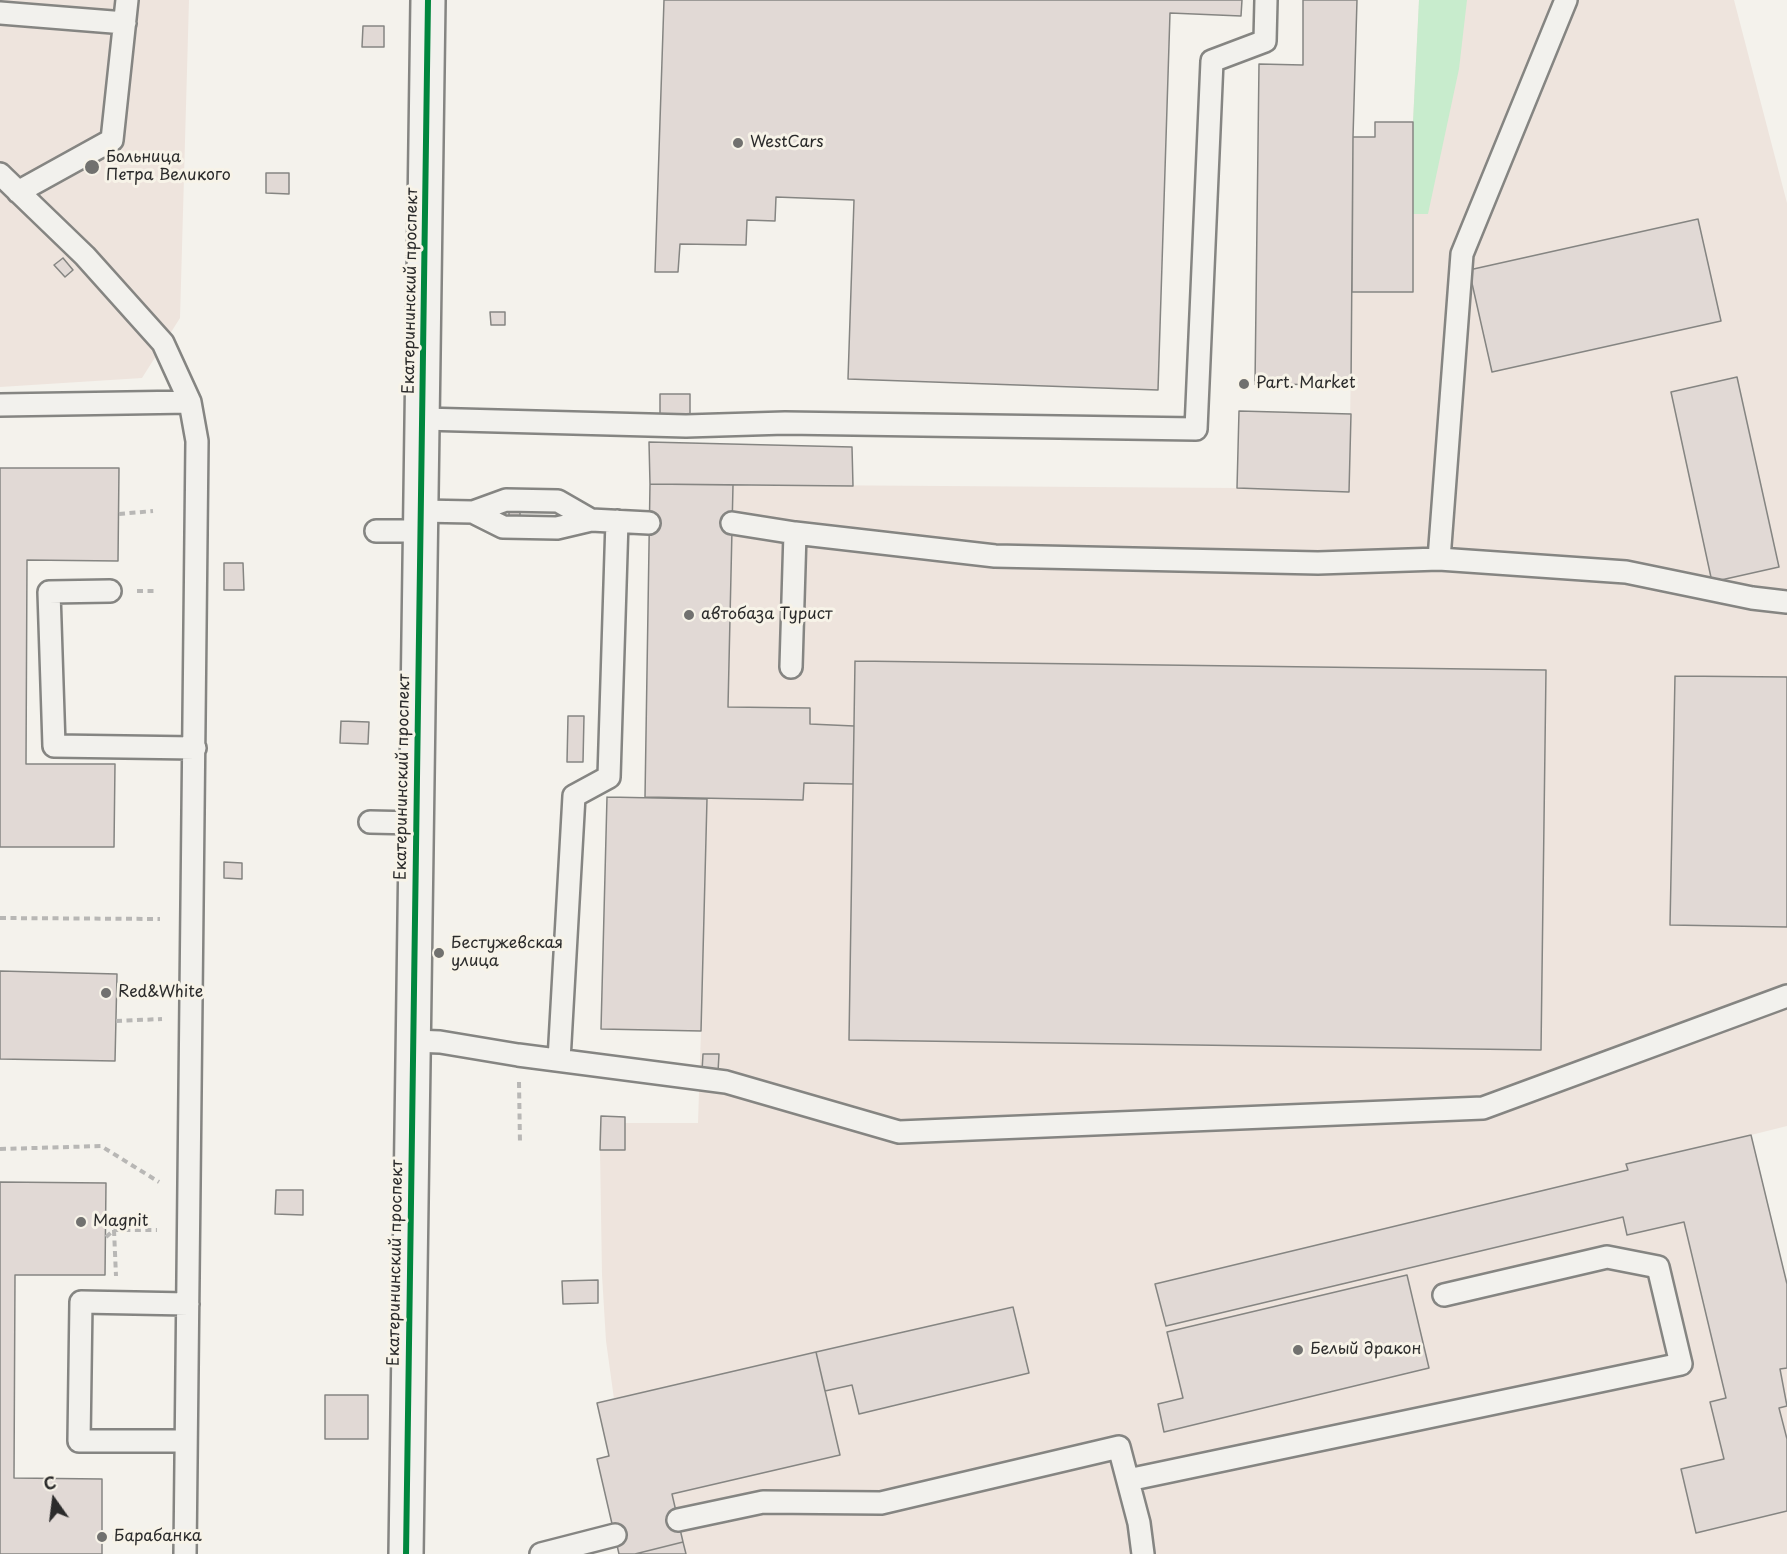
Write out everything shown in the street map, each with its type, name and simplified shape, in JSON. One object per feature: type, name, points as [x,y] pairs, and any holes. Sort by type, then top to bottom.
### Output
[{"type":"street","name":"Екатерининский проспект","points":[[406,1554],[428,0]]},
{"type":"lane","points":[[18,192],[112,140],[127,0]]},
{"type":"lane","points":[[423,419],[686,426],[785,423],[1196,429],[1212,61],[1265,41],[1266,0]]},
{"type":"lane","points":[[1439,559],[1462,254],[1566,0]]},
{"type":"lane","points":[[0,13],[125,23]]},
{"type":"lane","points":[[0,174],[85,256],[163,343],[190,402],[197,441],[185,1554]]},
{"type":"lane","points":[[0,405],[190,402]]},
{"type":"lane","points":[[376,531],[473,512],[506,500],[558,501],[591,520]]},
{"type":"lane","points":[[473,512],[504,527],[557,528],[591,520],[649,523]]},
{"type":"lane","points":[[558,1060],[574,796],[609,777],[617,521]]},
{"type":"lane","points":[[732,523],[795,533],[995,556],[1318,562],[1439,559],[1626,572],[1752,598],[1787,602]]},
{"type":"lane","points":[[791,667],[795,533]]},
{"type":"lane","points":[[110,591],[49,592],[54,746],[195,748]]},
{"type":"lane","points":[[370,822],[416,823]]},
{"type":"lane","points":[[413,1041],[440,1042],[518,1055],[726,1082],[899,1132],[1483,1108],[1787,996]]},
{"type":"lane","points":[[1128,1480],[1681,1364],[1658,1267],[1607,1257],[1444,1295]]},
{"type":"lane","points":[[186,1441],[79,1441],[81,1302],[188,1304]]},
{"type":"lane","points":[[678,1520],[763,1502],[881,1503],[1119,1447],[1139,1523],[1143,1554]]},
{"type":"lane","points":[[541,1554],[615,1536]]},
{"type":"path","points":[[119,514],[153,511]]},
{"type":"path","points":[[0,918],[160,919]]},
{"type":"path","points":[[116,1021],[162,1019]]},
{"type":"path","points":[[518,1055],[520,1144]]},
{"type":"path","points":[[0,1149],[101,1146],[159,1182]]},
{"type":"path","points":[[106,1237],[114,1230],[157,1230]]},
{"type":"path","points":[[114,1230],[116,1282]]},
{"type":"path","points":[[102,1537],[152,1538]]},
{"type":"shaded area","name":"Больница Петра Великого","points":[[0,0],[189,0],[180,318],[142,378],[0,387]]},
{"type":"shaded area","points":[[1419,0],[1734,0],[1787,203],[1787,1126],[1751,1135],[1787,1284],[1787,1554],[619,1554],[597,1459],[609,1455],[597,1403],[614,1399],[606,1341],[602,1275],[600,1150],[625,1150],[625,1123],[698,1123],[701,1031],[601,1029],[607,797],[645,797],[650,484],[1237,488],[1349,492],[1352,292],[1413,291],[1413,122]]},
{"type":"green space","points":[[1419,0],[1467,0],[1459,69],[1428,214],[1413,214],[1413,122]]},
{"type":"building","points":[[664,0],[1242,0],[1241,16],[1170,13],[1158,390],[848,379],[854,200],[776,197],[775,221],[747,220],[746,245],[680,244],[678,272],[655,272]]},
{"type":"building","points":[[1303,0],[1357,0],[1353,137],[1351,385],[1255,384],[1259,64],[1303,65]]},
{"type":"building","points":[[363,26],[384,26],[384,47],[362,47]]},
{"type":"building","points":[[1375,122],[1413,122],[1413,292],[1352,292],[1353,137],[1375,137]]},
{"type":"building","points":[[266,173],[289,173],[289,194],[266,193]]},
{"type":"building","points":[[1698,219],[1721,321],[1492,372],[1469,270]]},
{"type":"building","points":[[63,258],[73,270],[65,277],[54,265]]},
{"type":"building","points":[[490,312],[505,312],[505,325],[491,325]]},
{"type":"building","points":[[1737,377],[1779,567],[1712,582],[1671,392]]},
{"type":"building","points":[[660,394],[690,394],[690,415],[660,415]]},
{"type":"building","points":[[1239,411],[1351,414],[1349,492],[1237,488]]},
{"type":"building","points":[[649,442],[852,447],[853,486],[650,484]]},
{"type":"building","points":[[0,468],[119,468],[118,561],[27,560],[26,764],[115,764],[114,847],[0,847]]},
{"type":"building","name":"автобаза Турист","points":[[650,484],[733,485],[728,707],[810,708],[810,724],[854,726],[853,784],[804,783],[803,800],[645,797]]},
{"type":"building","points":[[509,510],[520,511],[520,521],[509,520]]},
{"type":"building","points":[[224,563],[243,563],[244,590],[224,590]]},
{"type":"building","points":[[855,661],[1546,670],[1541,1050],[849,1040]]},
{"type":"building","points":[[1675,676],[1787,677],[1787,927],[1670,925]]},
{"type":"building","points":[[568,716],[584,716],[583,762],[567,762]]},
{"type":"building","points":[[341,721],[369,722],[368,744],[340,743]]},
{"type":"building","points":[[607,797],[707,799],[701,1031],[601,1029]]},
{"type":"building","points":[[224,862],[242,863],[242,879],[224,878]]},
{"type":"building","points":[[0,971],[117,974],[115,1061],[0,1059]]},
{"type":"building","points":[[703,1054],[719,1054],[718,1072],[702,1071]]},
{"type":"building","points":[[601,1116],[625,1117],[625,1150],[600,1150]]},
{"type":"building","points":[[1751,1135],[1787,1284],[1787,1368],[1780,1369],[1787,1406],[1779,1408],[1787,1439],[1787,1511],[1696,1533],[1681,1469],[1724,1459],[1710,1402],[1726,1398],[1684,1222],[1627,1235],[1623,1217],[1166,1326],[1155,1284],[1628,1170],[1626,1164]]},
{"type":"building","points":[[0,1182],[106,1183],[105,1275],[15,1275],[14,1478],[102,1479],[102,1554],[0,1554]]},
{"type":"building","points":[[276,1190],[303,1190],[303,1215],[275,1214]]},
{"type":"building","name":"Белый дракон","points":[[1407,1275],[1429,1368],[1164,1432],[1158,1404],[1183,1398],[1167,1332]]},
{"type":"building","points":[[598,1280],[598,1303],[563,1304],[562,1281]]},
{"type":"building","points":[[1013,1307],[1029,1373],[859,1414],[852,1385],[825,1391],[816,1352]]},
{"type":"building","points":[[816,1352],[840,1455],[672,1494],[683,1542],[635,1554],[619,1554],[597,1459],[609,1456],[597,1403]]},
{"type":"building","points":[[325,1395],[368,1395],[368,1439],[325,1439]]},
{"type":"building","points":[[683,1542],[686,1554],[635,1554]]},
{"type":"cycle path","points":[[406,1554],[428,0]]},
{"type":"place","name":"WestCars","points":[[738,143]]},
{"type":"place","name":"Больница Петра Великого","points":[[92,167]]},
{"type":"place","name":"Part. Market","points":[[1244,384]]},
{"type":"place","name":"автобаза Турист","points":[[689,615]]},
{"type":"place","name":"Бестужевская улица","points":[[439,953]]},
{"type":"place","name":"Red&White","points":[[106,993]]},
{"type":"place","name":"Magnit","points":[[81,1222]]},
{"type":"place","name":"Белый дракон","points":[[1298,1350]]},
{"type":"place","name":"Барабанка","points":[[102,1537]]}]
